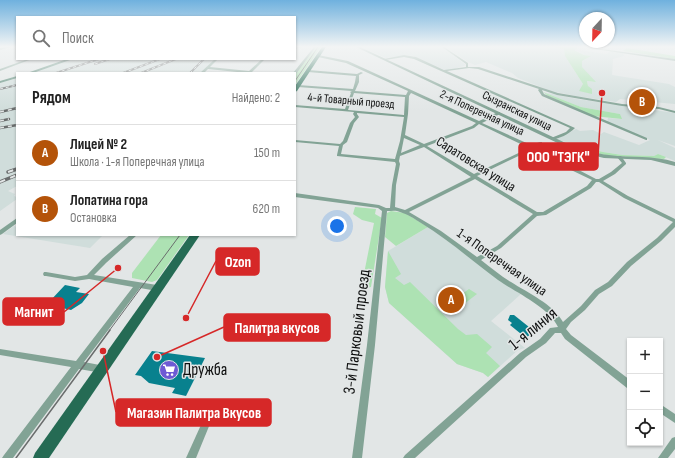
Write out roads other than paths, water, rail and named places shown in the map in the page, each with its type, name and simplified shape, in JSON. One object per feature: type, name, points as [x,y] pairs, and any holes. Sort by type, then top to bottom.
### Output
[{"type":"main road","points":[[32,72],[43,68]]},
{"type":"main road","points":[[296,88],[310,68]]},
{"type":"main road","points":[[0,82],[16,77]]},
{"type":"main road","points":[[40,458],[194,236]]},
{"type":"street","points":[[203,72],[207,68]]},
{"type":"street","points":[[210,68],[241,72]]},
{"type":"street","name":"Сызранская улица","points":[[405,68],[552,139],[587,153],[619,157],[661,159],[675,164]]},
{"type":"street","points":[[441,68],[573,128],[567,133],[552,139]]},
{"type":"street","points":[[445,70],[453,71],[462,68]]},
{"type":"street","points":[[479,68],[541,89],[576,98],[660,108],[675,112]]},
{"type":"street","points":[[346,111],[352,91],[357,82],[358,75],[362,69]]},
{"type":"street","name":"2-я Поперечная улица","points":[[362,69],[566,163],[571,168],[597,180],[626,197],[675,222]]},
{"type":"street","points":[[308,71],[358,75]]},
{"type":"street","points":[[296,88],[407,96]]},
{"type":"street","points":[[541,89],[540,90],[544,95],[646,139]]},
{"type":"street","name":"3-й Парковый проезд","points":[[357,458],[388,209],[397,172],[397,161],[400,155],[403,136],[407,96],[410,91]]},
{"type":"street","name":"4-й Товарный проезд","points":[[296,106],[405,116]]},
{"type":"street","points":[[356,112],[355,114],[357,117],[352,123],[345,142],[341,145],[339,154],[397,161]]},
{"type":"street","points":[[400,155],[473,128],[479,123],[499,113]]},
{"type":"street","name":"Саратовская улица","points":[[403,136],[425,146],[536,214]]},
{"type":"street","points":[[296,141],[341,145]]},
{"type":"street","points":[[405,212],[541,143]]},
{"type":"street","points":[[477,260],[499,246],[536,214],[544,214],[621,166],[624,163],[619,157]]},
{"type":"street","name":"1-я Поперечная улица","points":[[296,195],[405,212],[432,228],[477,260],[493,274],[539,304],[558,319],[561,330],[568,337],[627,383]]},
{"type":"street","points":[[0,233],[16,221]]},
{"type":"street","name":"1-я линия","points":[[408,458],[523,355],[543,341],[554,330],[561,330],[565,323],[576,312],[582,309],[597,292],[610,284],[630,263],[644,254],[659,238],[671,229],[675,222]]},
{"type":"street","points":[[90,277],[104,261],[133,236]]},
{"type":"street","points":[[46,274],[75,279],[90,277],[157,288]]},
{"type":"street","points":[[7,458],[138,285]]},
{"type":"street","points":[[0,352],[102,368]]},
{"type":"street","points":[[663,410],[675,419]]},
{"type":"street","points":[[191,458],[208,419]]},
{"type":"street","points":[[663,458],[675,441]]},
{"type":"tram line","points":[[296,80],[304,68]]},
{"type":"tram line","points":[[109,331],[179,236]]},
{"type":"tram line","points":[[16,458],[110,330]]},
{"type":"railway","points":[[59,72],[70,68]]},
{"type":"railway","points":[[126,72],[135,68]]},
{"type":"railway","points":[[144,72],[153,68]]},
{"type":"railway","points":[[191,72],[195,68]]},
{"type":"railway","points":[[0,89],[16,85]]},
{"type":"railway","points":[[0,112],[16,108]]},
{"type":"railway","points":[[0,121],[9,119]]},
{"type":"railway","points":[[0,128],[16,125]]},
{"type":"railway","points":[[8,172],[16,169]]},
{"type":"railway","points":[[0,182],[16,175]]},
{"type":"place","name":"ООО \"ТЭГК\"","points":[[602,93]]},
{"type":"place","name":"Лопатина гора","points":[[642,102]]},
{"type":"place","name":"Магнит","points":[[118,268]]},
{"type":"place","name":"Лицей № 2","points":[[451,300]]},
{"type":"place","name":"Ozon","points":[[186,318]]},
{"type":"place","name":"Магазин Палитра Вкусов","points":[[103,351]]},
{"type":"place","name":"Палитра вкусов","points":[[157,357]]},
{"type":"place","name":"Дружба","points":[[169,370]]}]
